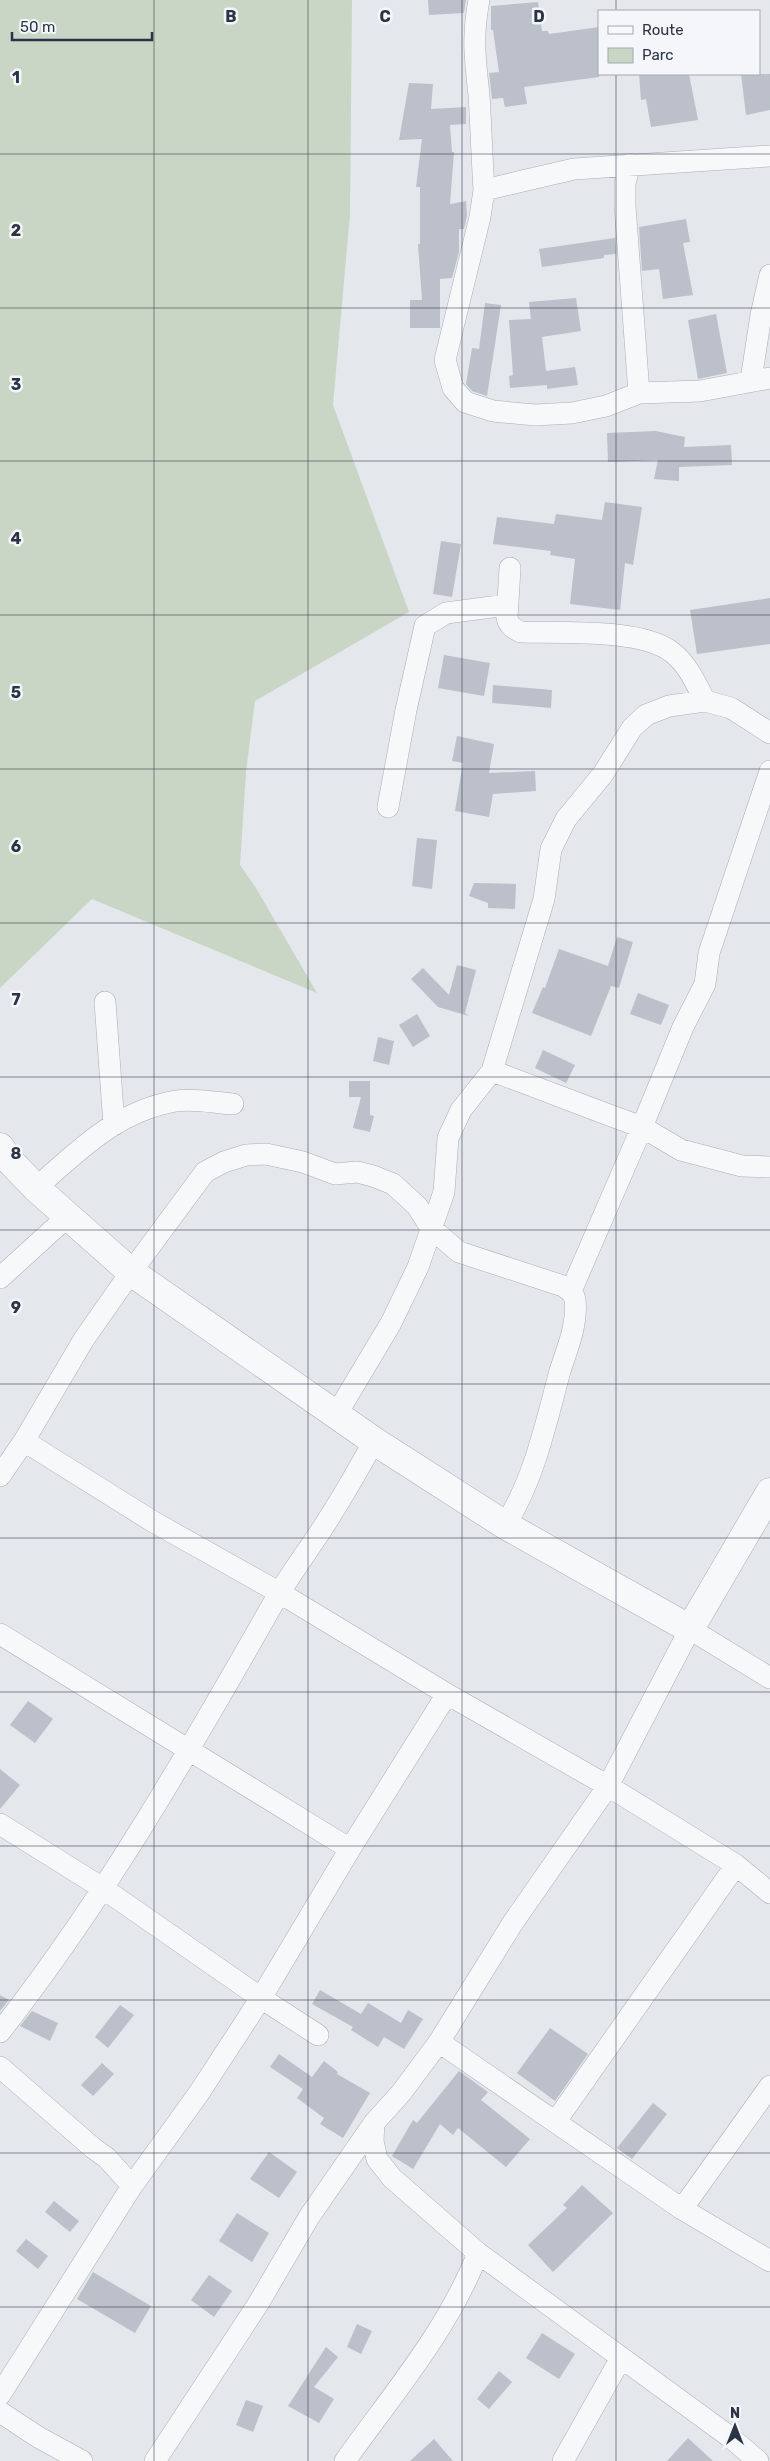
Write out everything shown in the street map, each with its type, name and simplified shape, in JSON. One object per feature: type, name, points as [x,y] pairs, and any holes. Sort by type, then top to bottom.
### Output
[{"type":"street","points":[[479,0],[475,23],[474,60],[484,190],[480,217],[445,360],[453,388],[465,402],[492,411],[535,415],[572,413],[606,406],[639,393],[700,391],[760,379],[761,315],[770,275]]},
{"type":"street","points":[[484,190],[574,169],[770,156]]},
{"type":"street","points":[[630,164],[626,183],[625,206],[639,393]]},
{"type":"street","points":[[510,568],[506,618],[509,624],[521,632],[628,637],[655,644],[672,652],[689,669],[705,701]]},
{"type":"street","points":[[388,807],[406,710],[425,626],[446,613],[508,605]]},
{"type":"street","points":[[336,1415],[391,1323],[418,1268],[444,1192],[448,1138],[453,1123],[469,1098],[492,1071],[544,899],[551,849],[556,835],[619,752],[632,728],[646,715],[669,706],[705,701],[731,708],[770,733]]},
{"type":"street","points":[[571,1291],[683,1027],[705,984],[709,953],[770,771]]},
{"type":"street","points":[[105,1002],[114,1125]]},
{"type":"street","points":[[492,1071],[567,1097],[600,1112],[642,1127],[681,1150],[742,1166],[770,1167]]},
{"type":"street","points":[[36,1188],[98,1133],[136,1113],[178,1101],[233,1104]]},
{"type":"street","points":[[0,1476],[24,1441],[84,1339],[131,1272],[206,1172],[224,1162],[246,1155],[266,1154],[303,1162],[335,1174],[357,1172],[393,1184],[417,1206],[431,1228],[459,1252],[563,1286],[571,1291],[575,1298],[573,1326],[538,1451],[517,1506],[505,1525]]},
{"type":"street","points":[[3,1157],[67,1217],[131,1272],[374,1441],[505,1525],[690,1629],[770,1678]]},
{"type":"street","points":[[0,1278],[67,1217]]},
{"type":"street","points":[[24,1441],[152,1521],[280,1592],[448,1694],[608,1786],[736,1865],[770,1893]]},
{"type":"street","points":[[0,2032],[41,1980],[104,1889],[191,1750],[280,1592],[350,1485],[374,1441]]},
{"type":"street","points":[[155,2461],[258,2304],[309,2217],[374,2123],[401,2092],[439,2042],[512,1924],[608,1786],[690,1629],[766,1505]]},
{"type":"street","points":[[0,1634],[124,1712],[191,1750],[350,1850]]},
{"type":"street","points":[[0,2395],[132,2186],[199,2093],[261,1998],[350,1850],[448,1694]]},
{"type":"street","points":[[0,1824],[104,1889],[261,1998],[318,2035]]},
{"type":"street","points":[[556,2121],[736,1865]]},
{"type":"street","points":[[439,2042],[682,2209],[770,2261]]},
{"type":"street","points":[[0,2067],[107,2158],[132,2186]]},
{"type":"street","points":[[682,2209],[770,2086]]},
{"type":"street","points":[[374,2123],[373,2140],[381,2166],[478,2253],[730,2437],[758,2461]]},
{"type":"street","points":[[345,2461],[427,2346],[462,2292],[478,2253]]},
{"type":"street","points":[[563,2461],[621,2358]]},
{"type":"street","points":[[0,2412],[38,2437],[82,2461]]},
{"type":"green space","points":[[0,0],[352,0],[350,214],[333,405],[409,612],[255,701],[246,772],[240,865],[256,888],[317,993],[92,899],[0,988]]},
{"type":"building","points":[[428,0],[466,0],[464,13],[429,15]]},
{"type":"building","points":[[538,2],[542,31],[548,31],[549,34],[598,27],[599,77],[524,87],[527,104],[505,107],[503,98],[492,99],[489,73],[499,72],[493,30],[491,30],[491,6]]},
{"type":"building","points":[[770,74],[770,110],[746,115],[741,75]]},
{"type":"building","points":[[639,75],[689,75],[698,120],[651,127],[646,99],[641,100]]},
{"type":"building","points":[[409,83],[433,84],[431,109],[466,107],[466,124],[450,125],[452,152],[454,152],[450,204],[466,201],[467,216],[464,229],[459,229],[459,252],[452,278],[440,279],[440,328],[410,328],[410,300],[422,300],[418,244],[420,244],[420,187],[416,187],[422,139],[399,140]]},
{"type":"building","points":[[686,219],[690,242],[683,243],[693,295],[663,299],[659,269],[642,271],[639,227]]},
{"type":"building","points":[[615,238],[616,254],[604,255],[604,258],[542,267],[539,249]]},
{"type":"building","points":[[576,298],[581,331],[542,337],[546,371],[575,367],[578,385],[547,389],[547,385],[510,388],[509,376],[513,375],[509,320],[531,319],[529,302]]},
{"type":"building","points":[[485,303],[501,305],[487,396],[472,391],[466,384],[472,348],[479,349]]},
{"type":"building","points":[[716,314],[727,373],[698,379],[688,320]]},
{"type":"building","points":[[656,431],[685,437],[684,447],[731,445],[732,465],[679,467],[679,481],[654,479],[658,460],[608,462],[607,433]]},
{"type":"building","points":[[605,502],[642,507],[633,565],[625,563],[620,610],[570,604],[575,559],[550,555],[551,551],[493,544],[497,517],[554,524],[556,514],[602,520]]},
{"type":"building","points":[[441,541],[461,544],[452,597],[433,594]]},
{"type":"building","points":[[770,598],[770,644],[697,654],[690,610]]},
{"type":"building","points":[[444,655],[490,663],[484,696],[438,688]]},
{"type":"building","points":[[493,685],[552,690],[551,708],[492,703]]},
{"type":"building","points":[[457,736],[494,744],[489,773],[535,771],[536,791],[493,794],[489,817],[455,811],[463,763],[452,761]]},
{"type":"building","points":[[417,838],[437,840],[432,889],[412,886]]},
{"type":"building","points":[[474,883],[516,884],[515,909],[488,908],[488,903],[469,896]]},
{"type":"building","points":[[617,937],[633,942],[619,988],[611,986],[591,1036],[532,1013],[543,987],[545,988],[559,949],[608,966]]},
{"type":"building","points":[[457,965],[476,970],[465,1013],[469,1016],[438,1007],[411,979],[423,968],[449,995]]},
{"type":"building","points":[[638,993],[669,1005],[661,1025],[630,1014]]},
{"type":"building","points":[[417,1014],[430,1036],[413,1047],[399,1025]]},
{"type":"building","points":[[378,1037],[394,1041],[389,1065],[373,1061]]},
{"type":"building","points":[[543,1050],[575,1065],[566,1083],[535,1068]]},
{"type":"building","points":[[349,1081],[370,1081],[370,1115],[374,1116],[370,1132],[353,1128],[361,1097],[349,1097]]},
{"type":"building","points":[[28,1701],[53,1719],[35,1743],[10,1725]]},
{"type":"building","points":[[0,1769],[20,1785],[0,1809]]},
{"type":"building","points":[[320,1990],[361,2014],[368,2003],[401,2023],[408,2010],[423,2019],[404,2049],[384,2037],[378,2047],[351,2030],[353,2027],[312,2004]]},
{"type":"building","points":[[0,1995],[9,2000],[0,2011]]},
{"type":"building","points":[[120,2005],[134,2015],[108,2048],[95,2037]]},
{"type":"building","points":[[32,2011],[58,2023],[50,2041],[20,2026]]},
{"type":"building","points":[[550,2028],[588,2054],[555,2101],[517,2073]]},
{"type":"building","points":[[279,2054],[312,2077],[324,2061],[338,2072],[337,2074],[370,2093],[343,2138],[320,2124],[324,2118],[297,2098],[303,2089],[270,2067]]},
{"type":"building","points":[[102,2063],[114,2074],[93,2096],[81,2085]]},
{"type":"building","points":[[459,2071],[488,2092],[481,2100],[530,2139],[506,2167],[458,2128],[453,2135],[440,2124],[413,2169],[392,2156],[413,2120],[417,2123]]},
{"type":"building","points":[[653,2103],[667,2114],[632,2159],[617,2148]]},
{"type":"building","points":[[269,2152],[297,2172],[279,2198],[250,2179]]},
{"type":"building","points":[[582,2185],[613,2213],[553,2272],[528,2245],[567,2208],[563,2205]]},
{"type":"building","points":[[54,2201],[79,2221],[70,2232],[45,2212]]},
{"type":"building","points":[[237,2213],[269,2233],[252,2262],[219,2241]]},
{"type":"building","points":[[26,2239],[48,2256],[38,2269],[16,2251]]},
{"type":"building","points":[[93,2272],[151,2306],[135,2333],[77,2299]]},
{"type":"building","points":[[209,2275],[232,2291],[214,2317],[191,2300]]},
{"type":"building","points":[[357,2324],[372,2331],[361,2354],[347,2347]]},
{"type":"building","points":[[542,2333],[575,2354],[559,2379],[526,2358]]},
{"type":"building","points":[[326,2347],[338,2357],[314,2387],[334,2399],[319,2423],[288,2406]]},
{"type":"building","points":[[499,2371],[512,2382],[489,2409],[477,2399]]},
{"type":"building","points":[[246,2400],[263,2406],[253,2432],[236,2425]]},
{"type":"building","points":[[688,2438],[713,2461],[667,2461]]},
{"type":"building","points":[[434,2439],[453,2461],[410,2461]]}]
